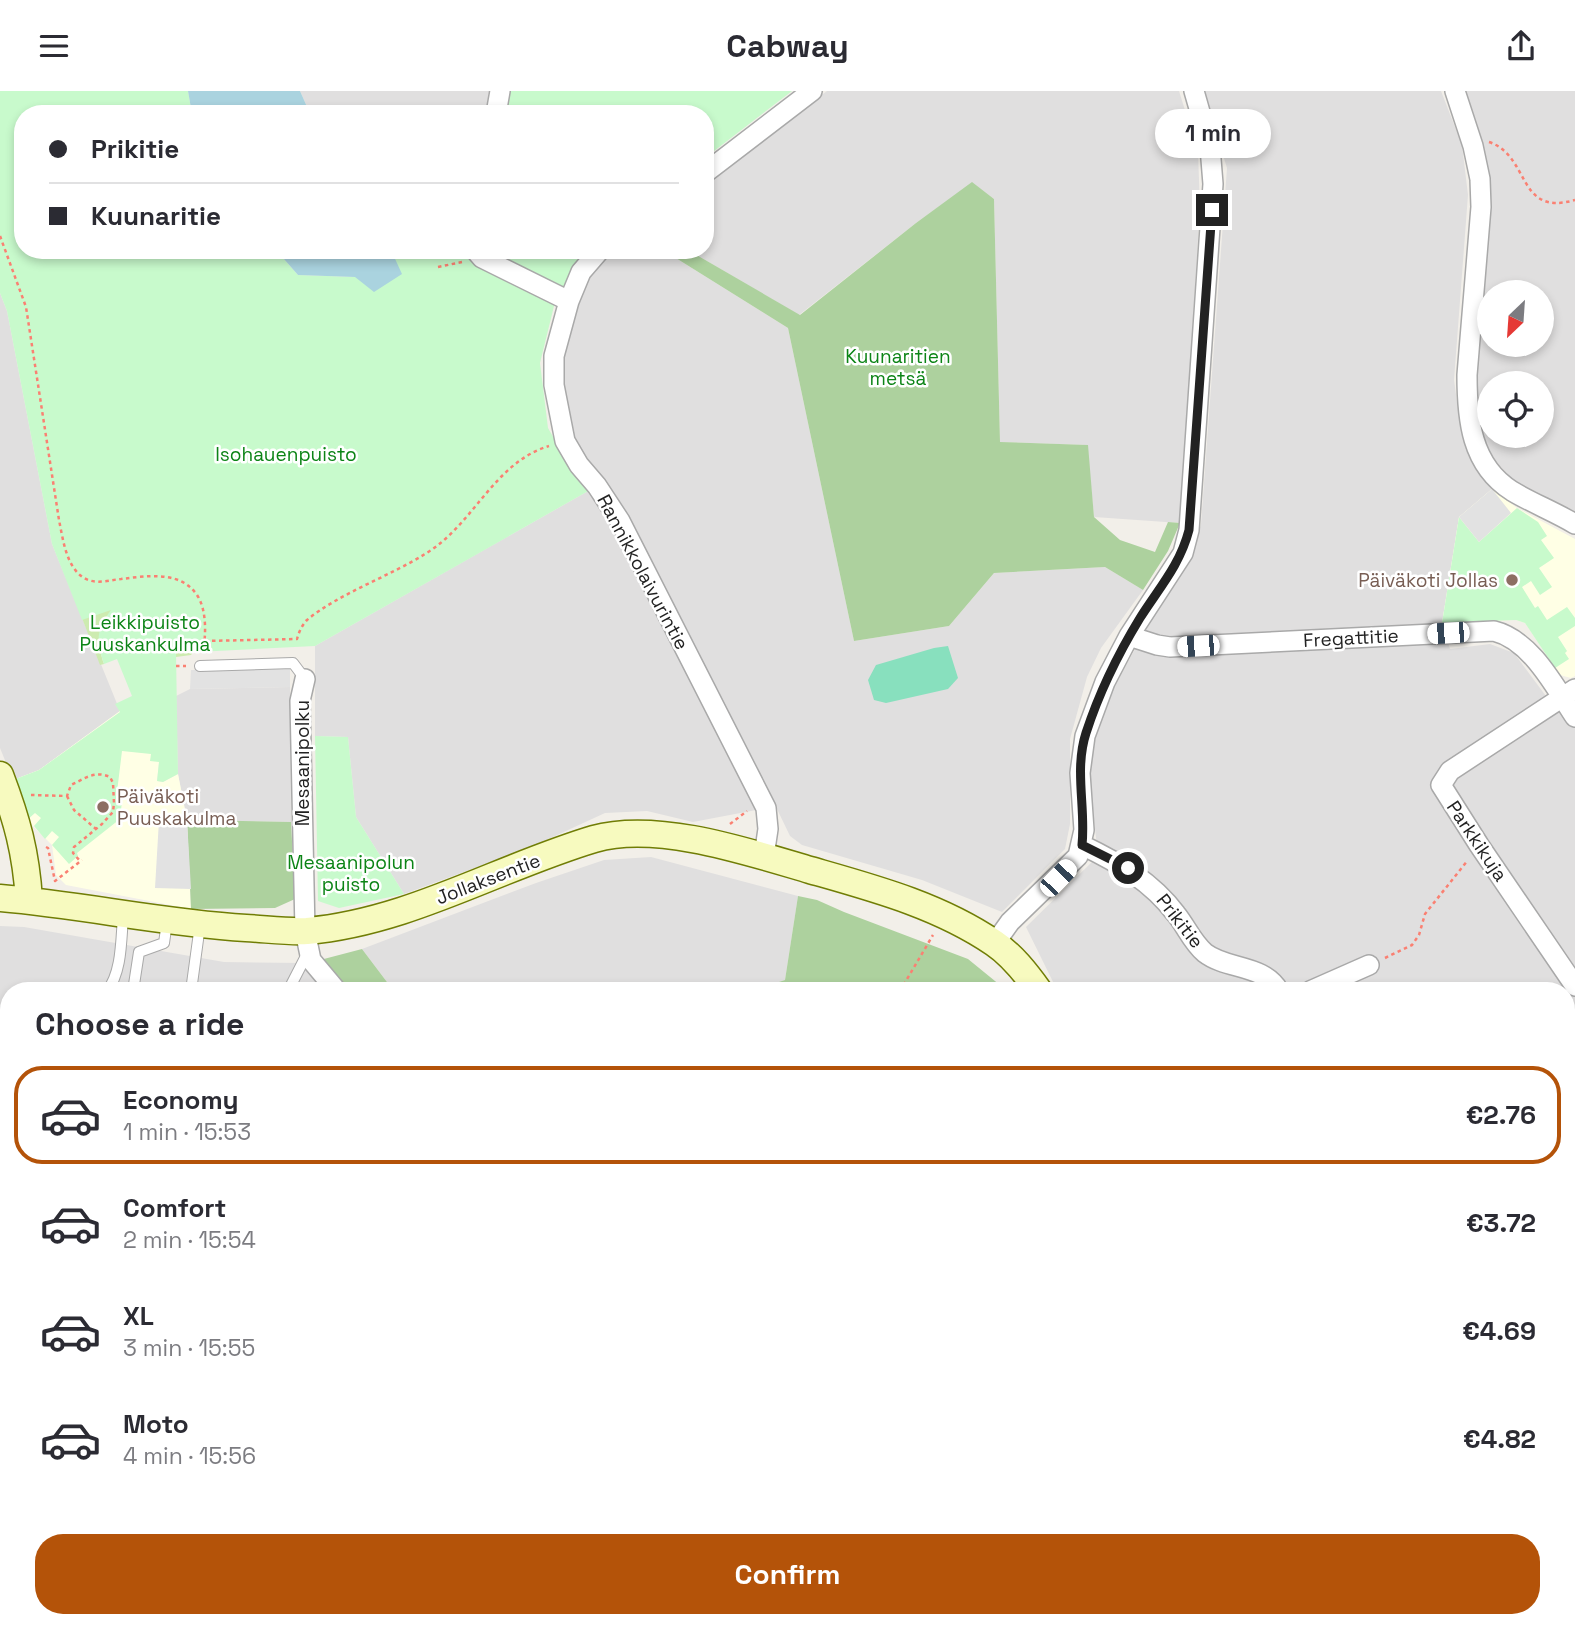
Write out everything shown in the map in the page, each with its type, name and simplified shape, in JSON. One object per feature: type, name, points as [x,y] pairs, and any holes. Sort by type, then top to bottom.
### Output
[{"type":"main road","points":[[4,787],[22,836],[29,900]]},
{"type":"main road","name":"Jollaksentie","points":[[0,898],[307,940],[347,925],[395,914],[596,839],[634,833],[672,835],[764,856],[917,902],[995,943],[1022,968],[1032,982]]},
{"type":"street","points":[[714,166],[812,91]]},
{"type":"street","points":[[995,943],[1010,922],[1078,856],[1084,830],[1080,773],[1085,736],[1105,682],[1129,636],[1183,553],[1189,530],[1213,184],[1210,147],[1194,91]]},
{"type":"street","points":[[1455,91],[1480,179],[1481,207],[1467,375],[1467,400],[1474,445],[1492,471],[1512,491],[1575,524]]},
{"type":"street","points":[[484,259],[569,301]]},
{"type":"street","name":"Rannikkolaivurintie","points":[[592,259],[581,272],[569,301],[554,356],[554,385],[565,441],[620,521],[766,808],[768,829],[764,856]]},
{"type":"street","name":"Fregattitie","points":[[1129,636],[1170,647],[1493,631],[1505,634],[1523,646],[1568,693],[1575,717]]},
{"type":"street","name":"Mesaanipolku","points":[[305,679],[300,701],[307,940]]},
{"type":"street","name":"Parkkikuja","points":[[1568,693],[1445,776],[1441,785],[1572,982]]},
{"type":"street","name":"Prikitie","points":[[1082,845],[1128,868],[1159,893],[1204,952],[1222,962],[1242,966],[1271,982]]},
{"type":"street","points":[[307,940],[311,960],[329,982]]},
{"type":"street","points":[[1330,982],[1369,965]]},
{"type":"lane","points":[[200,666],[293,663],[305,679]]},
{"type":"lane","points":[[113,982],[120,955],[124,915]]},
{"type":"lane","points":[[134,982],[139,951],[164,943],[167,921]]},
{"type":"lane","points":[[192,982],[200,925]]},
{"type":"lane","points":[[291,982],[307,940]]},
{"type":"path","points":[[1471,142],[1488,141],[1509,154],[1537,198],[1549,204],[1575,200]]},
{"type":"path","points":[[0,236],[26,307],[59,520],[65,548],[74,569],[83,577],[100,582],[170,576],[188,585],[203,604],[205,641],[297,639],[305,622],[315,615],[427,553],[454,533],[501,475],[516,463],[540,449],[565,441]]},
{"type":"path","points":[[46,847],[55,881],[81,861],[73,853],[74,847],[96,829],[109,818],[114,807],[113,783],[110,776],[103,773],[92,773],[84,780],[71,785],[67,796],[74,810],[96,829]]},
{"type":"path","points":[[4,787],[18,795],[67,796]]},
{"type":"path","points":[[726,827],[753,806],[759,795]]},
{"type":"path","points":[[1369,965],[1412,945],[1419,935],[1424,914],[1479,845]]},
{"type":"path","points":[[904,982],[937,929]]},
{"type":"shaded area","points":[[300,91],[489,91],[487,105],[306,105]]},
{"type":"shaded area","points":[[827,91],[1179,91],[1198,152],[1200,208],[1180,523],[1094,517],[1087,445],[1000,442],[994,199],[972,183],[916,223],[799,315],[703,259],[714,259],[714,176]]},
{"type":"shaded area","points":[[1203,91],[1441,91],[1462,145],[1468,195],[1454,380],[1461,431],[1471,460],[1492,489],[1459,517],[1442,623],[1450,649],[1490,644],[1514,653],[1557,711],[1575,699],[1575,982],[1053,982],[1026,927],[1098,856],[1089,773],[1096,736],[1115,685],[1149,624],[1191,559],[1201,524],[1227,168]]},
{"type":"shaded area","points":[[1464,91],[1575,91],[1575,514],[1514,481],[1487,448],[1554,448],[1554,371],[1477,371],[1477,407],[1475,392],[1477,357],[1554,357],[1554,280],[1483,280],[1490,179],[1485,151]]},
{"type":"shaded area","points":[[606,259],[677,259],[788,328],[854,641],[949,626],[994,573],[1105,567],[1143,590],[1101,648],[1087,677],[1070,739],[1070,824],[1065,849],[1002,912],[922,880],[802,845],[790,836],[751,755],[604,480],[582,460],[566,418],[562,356],[587,279]]},
{"type":"shaded area","points":[[0,293],[7,311],[52,544],[120,711],[39,770],[13,780],[0,748]]},
{"type":"shaded area","points":[[597,486],[766,808],[693,822],[647,811],[605,813],[529,848],[404,894],[356,817],[348,737],[315,736],[315,646]]},
{"type":"shaded area","name":"Päiväkoti Jollas","points":[[1492,489],[1517,508],[1575,539],[1575,676],[1571,678],[1560,675],[1525,623],[1516,620],[1442,623],[1459,517]]},
{"type":"shaded area","points":[[1492,489],[1511,513],[1479,542],[1459,517]]},
{"type":"shaded area","points":[[290,669],[290,687],[190,689],[191,670]]},
{"type":"shaded area","points":[[290,687],[291,822],[187,820],[178,774],[176,696],[190,689]]},
{"type":"shaded area","name":"Päiväkoti Puuskakulma","points":[[120,711],[159,762],[157,781],[163,782],[178,774],[187,820],[191,909],[66,885],[56,875],[52,845],[27,820],[13,780],[39,770]]},
{"type":"shaded area","points":[[159,820],[187,820],[191,889],[155,888]]},
{"type":"shaded area","points":[[651,857],[798,896],[785,980],[387,982],[362,949],[536,883],[604,860]]},
{"type":"shaded area","points":[[0,926],[24,927],[224,962],[304,963],[322,982],[0,982]]},
{"type":"green space","name":"Isohauenpuisto","points":[[0,91],[188,91],[190,105],[14,105],[14,259],[284,259],[298,275],[355,277],[379,259],[468,259],[555,302],[540,363],[548,428],[567,461],[590,490],[315,646],[176,653],[178,774],[163,782],[157,781],[159,762],[150,761],[151,754],[122,751],[116,800],[122,801],[120,819],[77,853],[78,856],[69,864],[52,845],[59,837],[52,831],[45,839],[34,826],[41,818],[35,813],[27,820],[13,780],[39,770],[120,712],[115,704],[132,696],[117,659],[104,664],[100,648],[100,630],[111,610],[82,620],[52,544],[7,311],[0,293]]},
{"type":"green space","points":[[507,91],[792,91],[714,151],[714,105],[504,105]]},
{"type":"green space","name":"Kuunaritien metsä","points":[[972,182],[994,199],[1000,442],[1088,445],[1094,517],[1120,540],[1155,552],[1168,522],[1180,523],[1168,551],[1143,590],[1105,567],[994,573],[949,626],[854,641],[788,328],[677,259],[704,259],[800,315]]},
{"type":"green space","points":[[500,259],[586,259],[564,293]]},
{"type":"green space","name":"Päiväkoti Jollas","points":[[1517,508],[1538,522],[1547,536],[1541,540],[1554,558],[1539,568],[1552,587],[1540,595],[1531,581],[1522,587],[1535,608],[1538,606],[1547,620],[1567,607],[1575,618],[1575,626],[1558,637],[1569,659],[1555,668],[1525,623],[1516,620],[1442,623],[1459,517],[1479,542]]},
{"type":"green space","name":"Leikkipuisto Puuskankulma","points":[[59,558],[198,646],[191,655],[176,657],[176,653],[109,614],[100,633],[99,644],[104,664],[100,665]]},
{"type":"green space","points":[[948,646],[958,678],[948,689],[886,703],[874,700],[868,680],[876,665]]},
{"type":"green space","name":"Mesaanipolun puisto","points":[[315,736],[348,737],[356,817],[404,894],[339,908],[318,901]]},
{"type":"green space","points":[[187,820],[291,822],[295,899],[275,908],[191,909]]},
{"type":"green space","points":[[798,896],[817,900],[968,959],[996,982],[779,982],[785,980]]},
{"type":"green space","points":[[362,949],[387,982],[340,982],[320,960]]},
{"type":"water","points":[[188,91],[300,91],[306,105],[190,105]]},
{"type":"water","points":[[284,259],[395,259],[402,274],[374,292],[355,277],[298,275]]},
{"type":"place","name":"Päiväkoti Jollas","points":[[1512,580]]},
{"type":"place","name":"Päiväkoti Puuskakulma","points":[[103,807]]},
{"type":"route","points":[[1128,868],[1082,845],[1082,753],[1085,736],[1105,682],[1129,636],[1175,568],[1183,553],[1189,530],[1212,210]]}]
